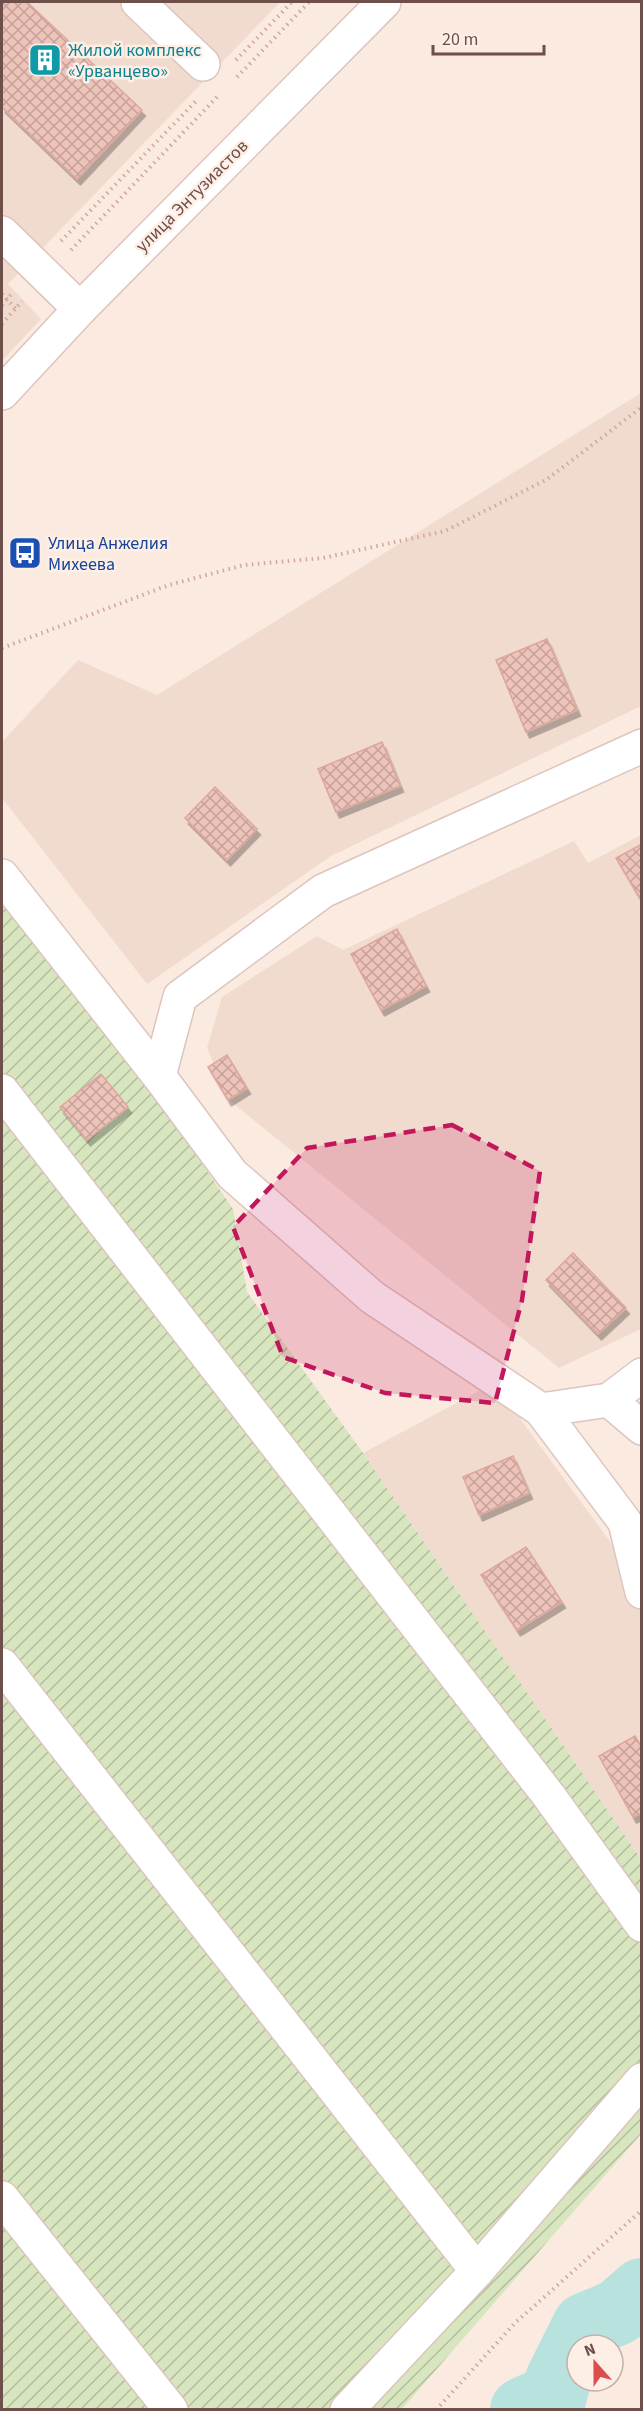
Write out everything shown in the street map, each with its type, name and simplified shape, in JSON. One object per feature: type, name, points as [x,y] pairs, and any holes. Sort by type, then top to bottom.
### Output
[{"type":"street","points":[[138,2],[219,63]]},
{"type":"street","name":"улица Энтузиастов","points":[[2,393],[80,309],[384,2]]},
{"type":"street","points":[[2,233],[80,309]]},
{"type":"street","points":[[159,1077],[180,997],[322,891],[642,746]]},
{"type":"street","points":[[2,876],[232,1174],[372,1297],[542,1410],[625,1522],[642,1592]]},
{"type":"street","points":[[2,1091],[542,1786],[642,1925]]},
{"type":"street","points":[[542,1410],[609,1400],[642,1375]]},
{"type":"street","points":[[609,1400],[642,1428]]},
{"type":"street","points":[[2,1665],[477,2271]]},
{"type":"street","points":[[347,2409],[477,2271],[642,2080]]},
{"type":"street","points":[[2,2198],[171,2409]]},
{"type":"path","points":[[219,63],[292,2]]},
{"type":"path","points":[[236,78],[309,2]]},
{"type":"path","points":[[2,305],[40,272],[219,95]]},
{"type":"path","points":[[40,272],[201,96]]},
{"type":"path","points":[[2,294],[16,309]]},
{"type":"path","points":[[2,321],[7,318]]},
{"type":"path","points":[[2,648],[169,585],[244,566],[323,558],[445,531],[546,480],[642,407]]},
{"type":"path","points":[[436,2409],[515,2323],[642,2210]]},
{"type":"highlighted area","points":[[452,1125],[540,1171],[522,1300],[495,1403],[385,1393],[283,1357],[233,1227],[307,1148]]},
{"type":"shaded area","points":[[2,2],[280,2],[8,284],[41,319],[2,361]]},
{"type":"shaded area","points":[[641,393],[641,706],[331,856],[147,984],[2,798],[2,742],[78,660],[157,695]]},
{"type":"shaded area","points":[[641,835],[641,1329],[559,1368],[229,1100],[207,1048],[222,997],[317,936],[343,950],[574,841],[588,863]]},
{"type":"shaded area","points":[[494,1383],[641,1584],[641,1859],[363,1453]]},
{"type":"green space","points":[[2,889],[100,1014],[233,1209],[247,1292],[363,1453],[641,1859],[641,2134],[402,2409],[2,2409]]},
{"type":"building","name":"Жилой комплекс «Урванцево»","points":[[2,2],[27,2],[142,110],[77,179],[2,107]]},
{"type":"building","points":[[547,639],[577,710],[526,732],[496,660]]},
{"type":"building","points":[[382,742],[400,786],[336,812],[318,769]]},
{"type":"building","points":[[215,787],[257,829],[227,860],[185,818]]},
{"type":"building","points":[[642,844],[642,902],[616,858]]},
{"type":"building","points":[[397,929],[426,986],[381,1010],[351,954]]},
{"type":"building","points":[[227,1055],[247,1088],[228,1100],[208,1067]]},
{"type":"building","points":[[101,1074],[128,1107],[87,1140],[60,1107]]},
{"type":"building","points":[[573,1253],[626,1308],[598,1334],[546,1280]]},
{"type":"building","points":[[513,1456],[529,1493],[479,1515],[463,1477]]},
{"type":"building","points":[[526,1547],[562,1602],[517,1630],[481,1575]]},
{"type":"building","points":[[635,1736],[642,1748],[642,1813],[633,1817],[599,1756]]},
{"type":"waterway","points":[[523,2410],[554,2396],[558,2380],[585,2326],[618,2312],[642,2291]]},
{"type":"place","name":"Жилой комплекс «Урванцево»","points":[[45,60]]},
{"type":"place","name":"Улица Анжелия Михеева","points":[[25,553]]}]
